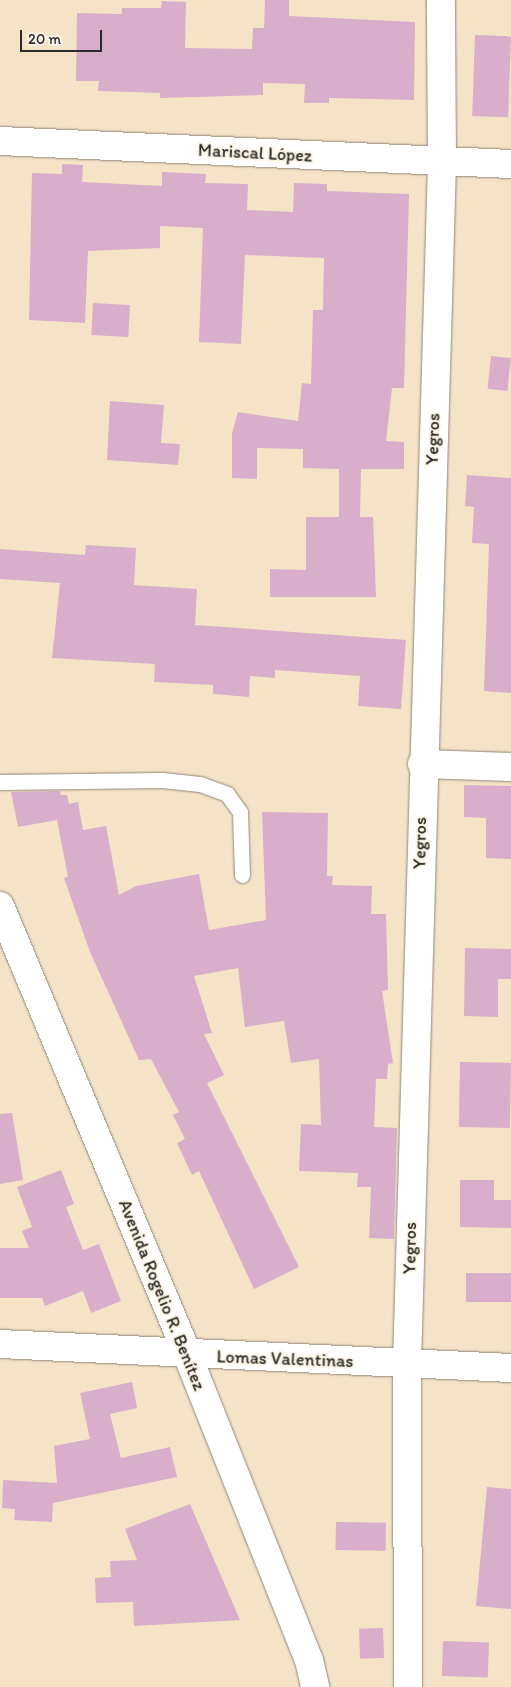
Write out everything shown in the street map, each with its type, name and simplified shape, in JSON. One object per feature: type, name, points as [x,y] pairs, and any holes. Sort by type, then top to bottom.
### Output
[{"type":"street","name":"Yegros","points":[[408,1687],[407,1364],[422,764],[442,161],[441,0]]},
{"type":"street","name":"Mariscal López","points":[[0,141],[511,164]]},
{"type":"street","points":[[422,764],[511,767]]},
{"type":"street","name":"Avenida Rogelio R. Benítez","points":[[0,906],[187,1354],[309,1660],[314,1687]]},
{"type":"street","name":"Lomas Valentinas","points":[[0,1344],[511,1368]]},
{"type":"lane","points":[[0,782],[162,780],[200,784],[227,794],[240,812],[242,875]]},
{"type":"building","points":[[265,0],[289,0],[289,16],[415,22],[414,100],[329,98],[329,103],[304,103],[305,84],[263,83],[263,95],[160,98],[160,93],[98,91],[99,81],[76,81],[77,13],[122,14],[122,8],[161,8],[162,1],[186,2],[185,48],[252,49],[253,28],[264,28]]},
{"type":"building","points":[[475,35],[511,36],[508,117],[472,116]]},
{"type":"building","points":[[62,164],[83,165],[82,182],[162,186],[162,172],[206,174],[205,183],[248,184],[247,210],[293,212],[294,183],[327,184],[327,191],[409,194],[404,388],[392,388],[386,441],[404,442],[404,469],[361,469],[360,517],[373,517],[376,597],[270,597],[270,569],[306,570],[306,517],[339,517],[339,469],[303,468],[303,449],[257,448],[257,479],[232,478],[232,433],[238,412],[298,421],[302,383],[311,384],[313,310],[323,310],[324,258],[245,255],[241,344],[199,342],[203,228],[160,226],[160,248],[88,251],[85,323],[29,320],[32,173],[62,174]]},
{"type":"building","points":[[93,303],[130,305],[128,337],[91,335]]},
{"type":"building","points":[[491,356],[511,358],[507,391],[488,389]]},
{"type":"building","points":[[110,401],[164,405],[161,443],[180,444],[178,465],[107,460]]},
{"type":"building","points":[[467,475],[511,478],[511,693],[484,691],[489,544],[472,543],[474,507],[465,506]]},
{"type":"building","points":[[86,545],[136,548],[134,585],[197,589],[195,625],[406,640],[401,709],[358,706],[360,676],[275,670],[275,678],[250,676],[249,697],[213,694],[213,685],[154,682],[155,664],[52,658],[60,583],[0,579],[0,549],[85,555]]},
{"type":"building","points":[[464,785],[511,786],[511,859],[486,858],[486,818],[464,817]]},
{"type":"building","points":[[60,791],[61,795],[67,795],[69,804],[78,802],[83,830],[106,826],[119,895],[136,886],[199,874],[209,930],[266,920],[262,812],[328,813],[327,876],[333,876],[332,885],[372,886],[371,914],[386,914],[388,990],[382,991],[393,1063],[388,1064],[387,1079],[376,1079],[374,1127],[397,1128],[394,1239],[369,1238],[371,1187],[357,1187],[358,1173],[299,1171],[301,1124],[321,1125],[319,1059],[291,1063],[284,1021],[245,1027],[238,968],[194,976],[212,1033],[204,1034],[224,1075],[207,1083],[299,1267],[254,1289],[199,1171],[192,1175],[177,1143],[185,1139],[173,1115],[179,1112],[151,1059],[139,1060],[90,952],[64,878],[68,877],[57,820],[18,827],[11,792]]},
{"type":"building","points":[[465,948],[511,949],[511,979],[498,979],[498,1017],[464,1016]]},
{"type":"building","points":[[460,1062],[511,1063],[510,1128],[459,1127]]},
{"type":"building","points":[[12,1113],[23,1180],[0,1184],[0,1114]]},
{"type":"building","points":[[61,1170],[74,1204],[66,1207],[83,1250],[99,1244],[121,1301],[91,1313],[83,1291],[45,1306],[42,1298],[0,1298],[0,1248],[29,1248],[22,1231],[32,1227],[17,1187]]},
{"type":"building","points":[[460,1180],[494,1180],[494,1200],[511,1200],[511,1228],[460,1227]]},
{"type":"building","points":[[466,1273],[511,1273],[511,1302],[466,1302]]},
{"type":"building","points":[[132,1382],[137,1408],[110,1414],[121,1458],[170,1447],[177,1477],[53,1503],[52,1522],[14,1520],[15,1509],[2,1508],[3,1480],[57,1483],[54,1446],[90,1439],[80,1393]]},
{"type":"building","points":[[487,1487],[511,1489],[511,1609],[476,1606]]},
{"type":"building","points":[[190,1504],[240,1620],[134,1626],[133,1602],[96,1603],[95,1578],[111,1577],[110,1561],[137,1560],[125,1529]]},
{"type":"building","points":[[336,1522],[386,1523],[386,1551],[336,1550]]},
{"type":"building","points":[[383,1628],[384,1658],[360,1659],[359,1629]]},
{"type":"building","points":[[443,1641],[489,1643],[488,1678],[442,1676]]}]
